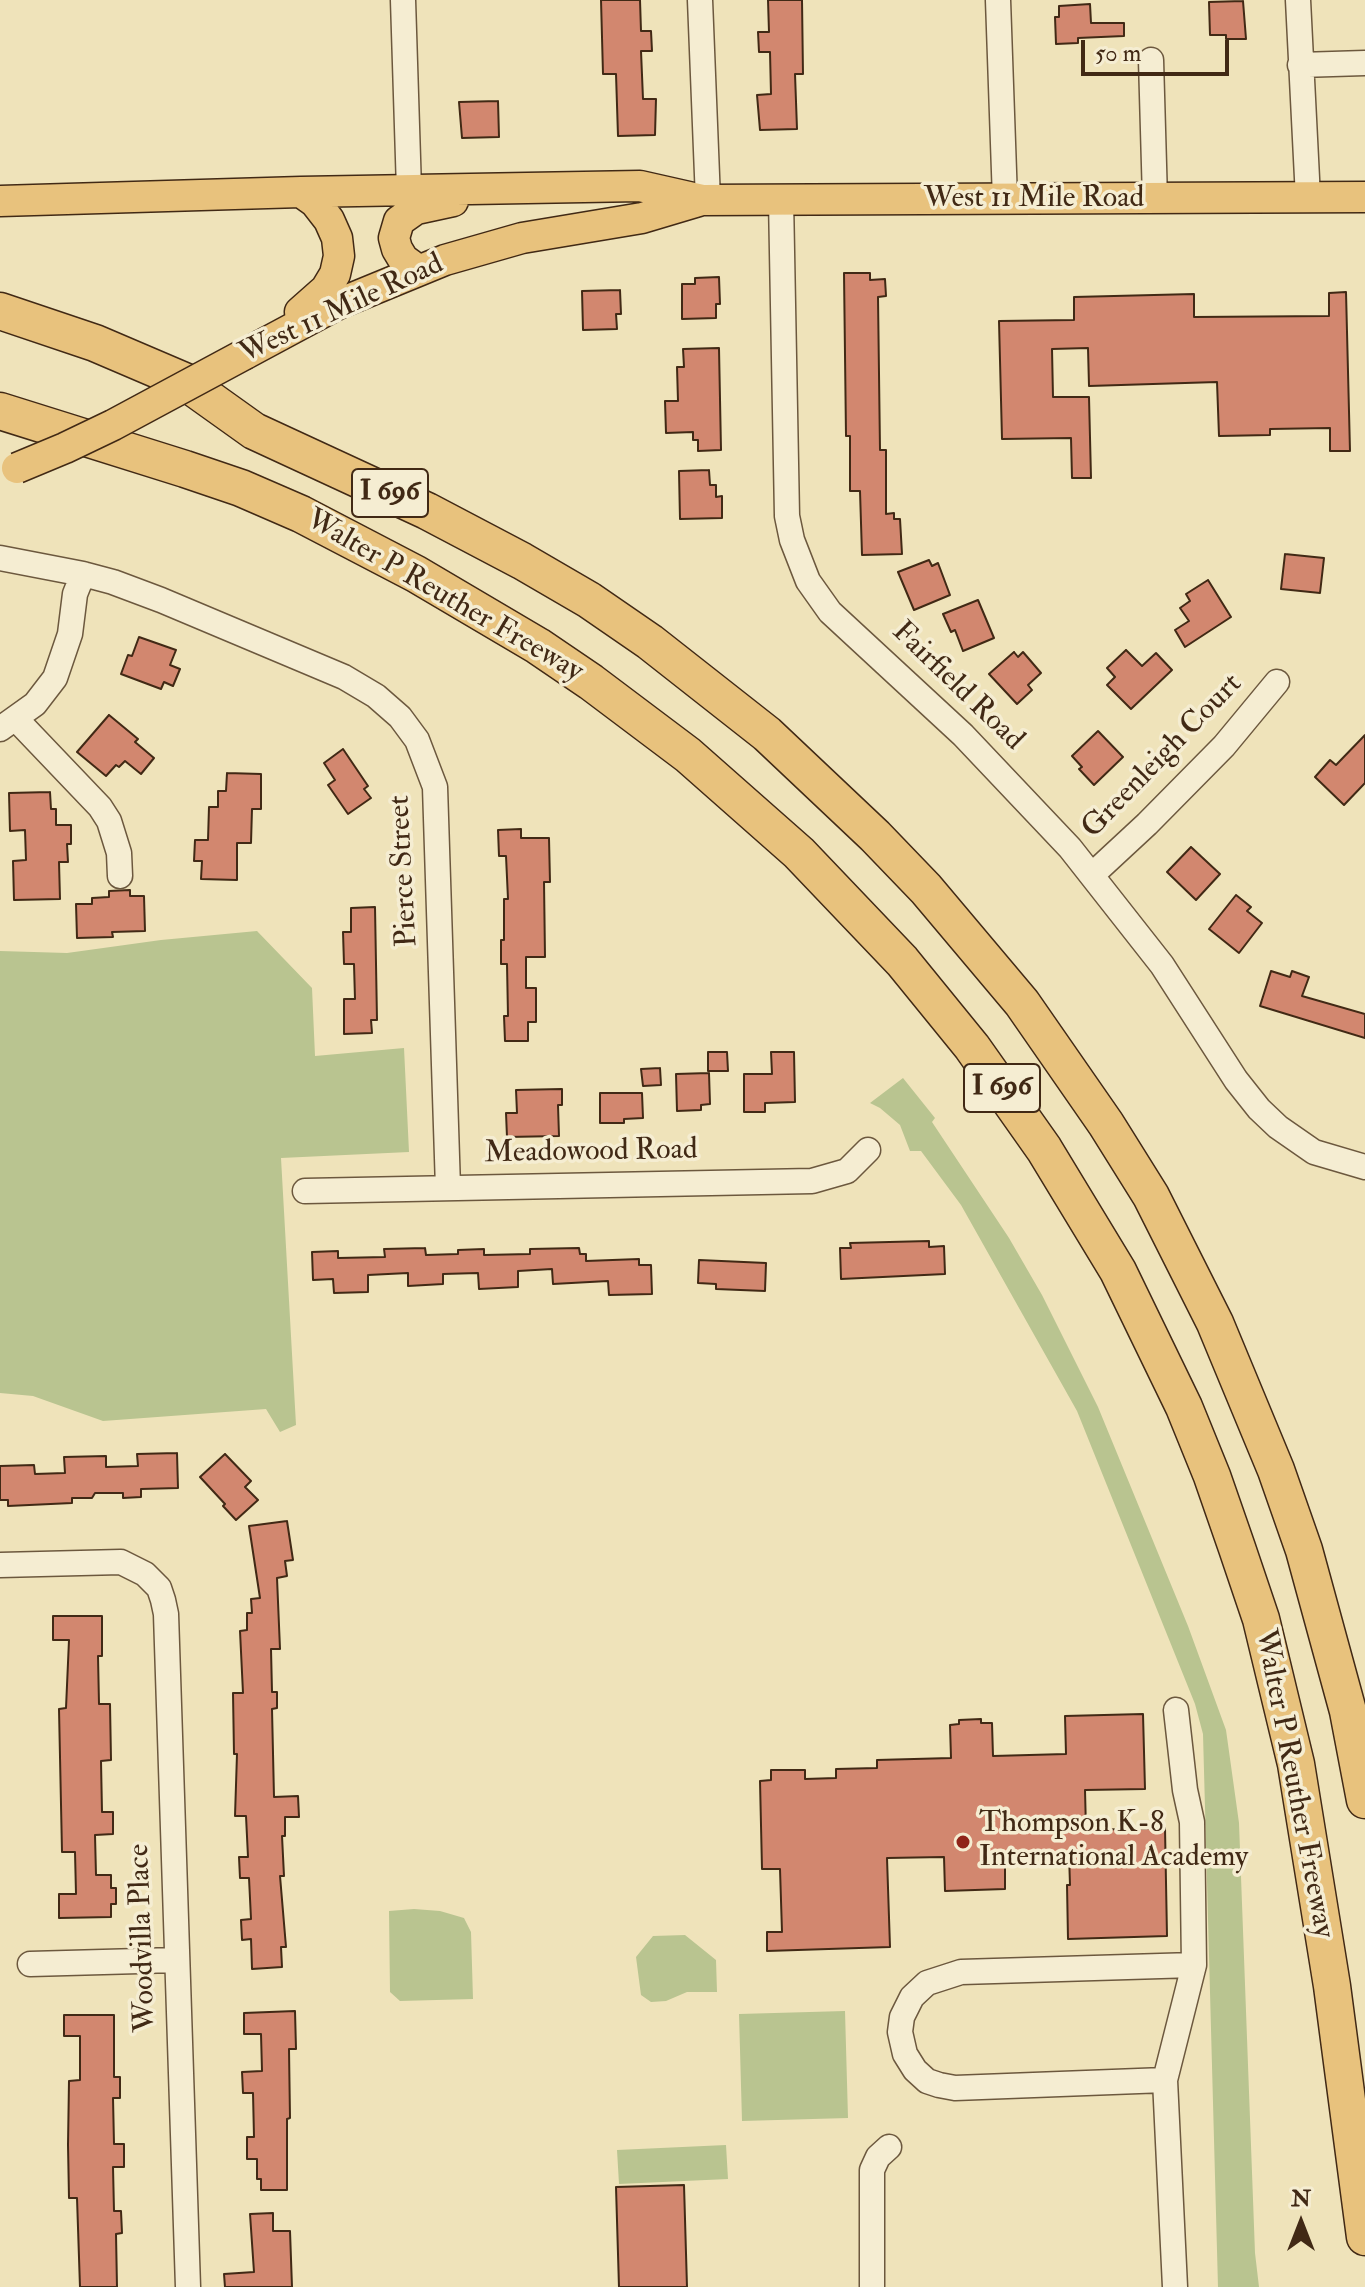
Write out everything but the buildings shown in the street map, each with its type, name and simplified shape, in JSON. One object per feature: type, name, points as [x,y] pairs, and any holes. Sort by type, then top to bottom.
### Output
[{"type":"highway","name":"Walter P Reuther Freeway","points":[[0,311],[95,343],[184,381],[254,431],[427,511],[589,600],[650,642],[767,734],[885,846],[975,945],[1022,1003],[1106,1124],[1151,1196],[1215,1323],[1270,1456],[1304,1550],[1332,1646],[1365,1800]]},
{"type":"highway","name":"Walter P Reuther Freeway","points":[[0,411],[241,488],[301,514],[440,588],[538,646],[603,690],[688,755],[788,843],[902,961],[972,1047],[1071,1190],[1152,1338],[1212,1476],[1261,1619],[1296,1764],[1315,1875],[1365,2237]]},
{"type":"main road","name":"West 11 Mile Road","points":[[0,201],[640,186],[705,200],[1365,197]]},
{"type":"main road","points":[[418,270],[403,259],[395,244],[396,227],[403,216],[434,204],[550,187]]},
{"type":"main road","points":[[252,350],[318,297],[335,274],[339,256],[334,229],[320,207],[301,192]]},
{"type":"main road","name":"West 11 Mile Road","points":[[8,470],[113,425],[338,304],[418,270],[522,238],[642,218],[705,200]]},
{"type":"street","points":[[403,0],[409,190]]},
{"type":"street","points":[[700,0],[705,200]]},
{"type":"street","points":[[998,0],[1005,200]]},
{"type":"street","points":[[1298,0],[1308,198]]},
{"type":"street","points":[[1151,60],[1155,200]]},
{"type":"street","points":[[1300,65],[1365,63]]},
{"type":"street","name":"Fairfield Road","points":[[781,199],[787,516],[799,561],[808,581],[830,612],[906,678],[963,735],[1092,875],[1162,965],[1248,1097],[1297,1142],[1333,1159],[1365,1167]]},
{"type":"street","name":"Pierce Street","points":[[0,558],[83,574],[161,600],[344,677],[376,696],[400,717],[417,740],[435,787],[448,1188]]},
{"type":"street","points":[[83,574],[75,594],[67,645],[55,678],[35,704],[8,724],[100,807],[115,834],[120,876]]},
{"type":"street","name":"Greenleigh Court","points":[[1092,875],[1224,746],[1277,682]]},
{"type":"street","name":"Meadowood Road","points":[[305,1191],[812,1181],[847,1171],[868,1150]]},
{"type":"street","name":"Woodvilla Place","points":[[0,1565],[121,1562],[145,1574],[159,1588],[166,1614],[188,2287]]},
{"type":"street","points":[[1175,2287],[1165,2080],[1194,1965],[1192,1822],[1185,1790],[1176,1710]]},
{"type":"street","points":[[30,1964],[176,1960]]},
{"type":"street","points":[[1165,2080],[955,2088],[939,2085],[927,2081],[905,2054],[900,2032],[902,2017],[912,1997],[927,1983],[961,1972],[1194,1965]]},
{"type":"street","points":[[872,2287],[872,2170],[878,2157],[889,2147]]},
{"type":"green space","points":[[257,931],[312,988],[315,1056],[404,1048],[409,1152],[281,1158],[296,1425],[280,1432],[266,1409],[103,1421],[33,1396],[0,1393],[0,951],[67,953]]},
{"type":"green space","points":[[903,1078],[935,1118],[932,1122],[1009,1238],[1042,1295],[1098,1407],[1188,1626],[1226,1730],[1239,1823],[1255,2253],[1259,2287],[1218,2287],[1203,1734],[1195,1704],[1077,1411],[961,1205],[921,1151],[910,1151],[900,1125],[870,1103]]},
{"type":"green space","points":[[389,1911],[440,1911],[464,1918],[471,1932],[473,1999],[400,2001],[390,1992]]},
{"type":"green space","points":[[685,1935],[716,1960],[717,1992],[687,1992],[666,2001],[651,2002],[641,1995],[636,1957],[653,1936]]},
{"type":"green space","points":[[845,2011],[848,2118],[742,2121],[739,2014]]},
{"type":"green space","points":[[726,2145],[728,2179],[619,2184],[617,2150]]},
{"type":"place","name":"Thompson K-8 International Academy","points":[[963,1842]]}]
